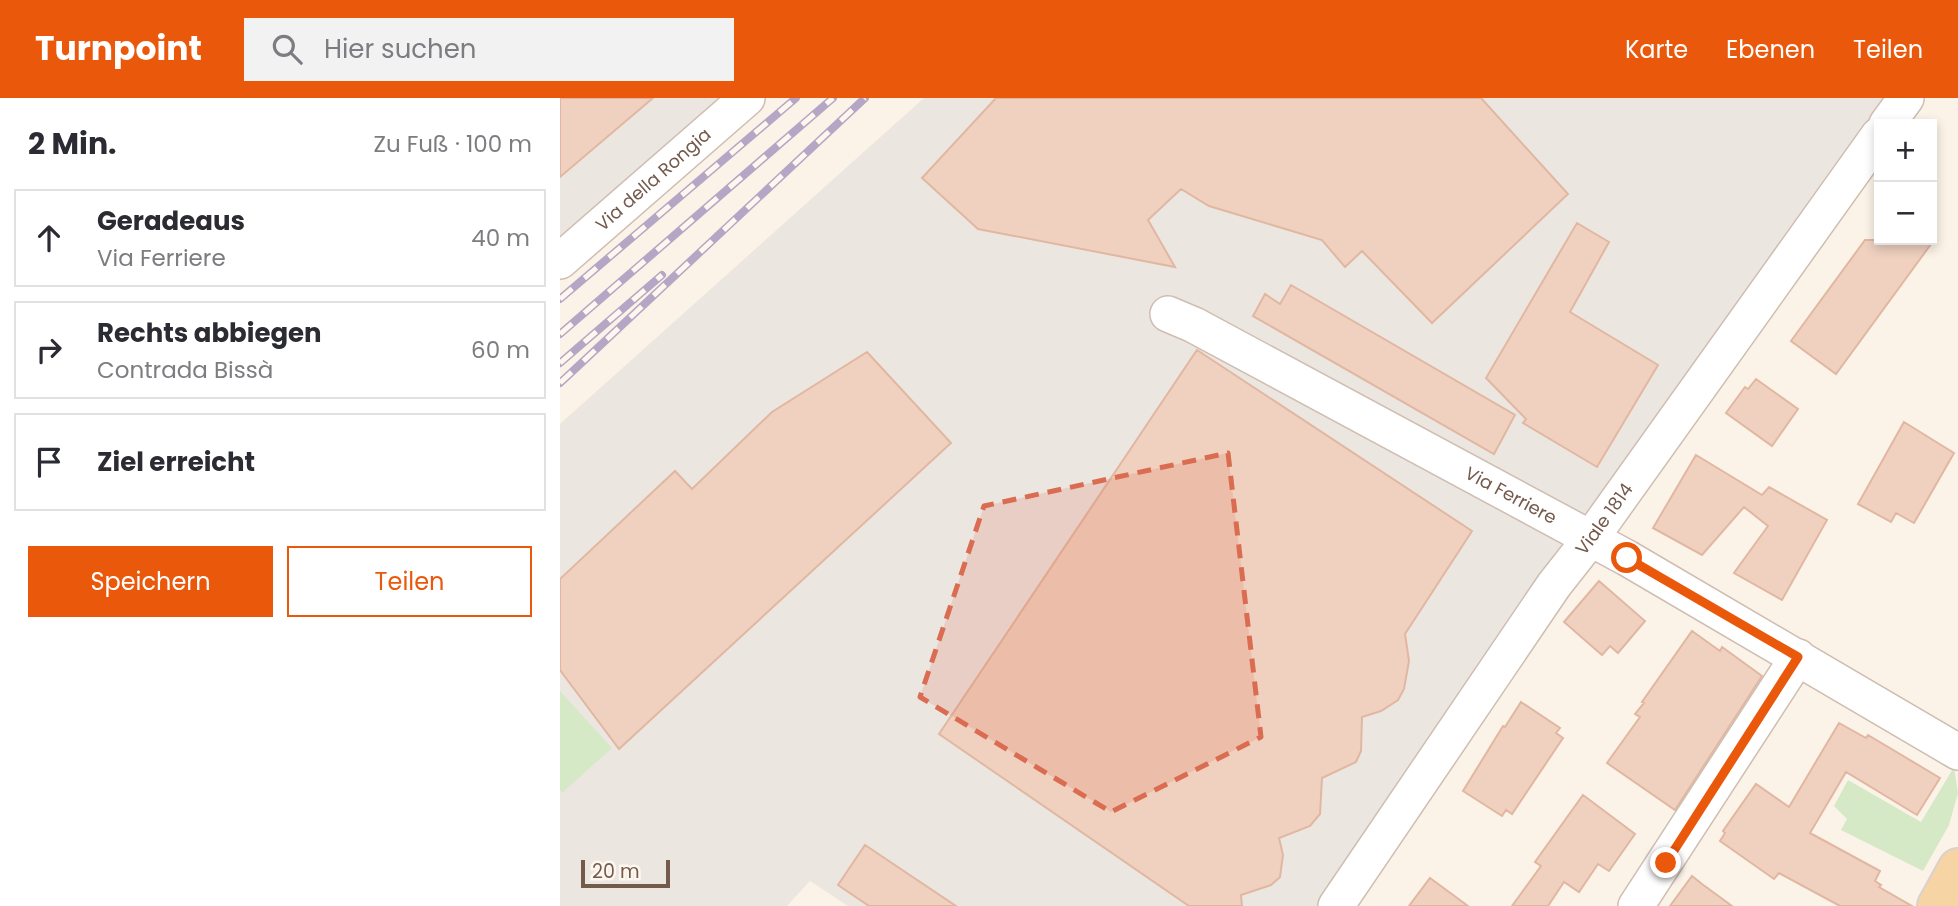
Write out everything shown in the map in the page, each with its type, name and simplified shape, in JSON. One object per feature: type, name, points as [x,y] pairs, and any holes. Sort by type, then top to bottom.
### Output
[{"type":"main road","points":[[1937,906],[1958,868]]},
{"type":"street","name":"Via della Rongia","points":[[560,261],[747,98]]},
{"type":"street","points":[[1891,119],[1906,98]]},
{"type":"street","name":"Viale 1814","points":[[1336,906],[1554,585],[1591,538],[1874,142]]},
{"type":"street","name":"Via Ferriere","points":[[1168,314],[1194,325],[1591,538],[1958,751]]},
{"type":"street","points":[[1636,906],[1798,657]]},
{"type":"highlighted area","points":[[1228,453],[1261,737],[1111,812],[920,697],[984,506]]},
{"type":"shaded area","points":[[560,98],[747,98],[560,261]]},
{"type":"shaded area","points":[[924,98],[1906,98],[1891,119],[1874,119],[1874,143],[1336,906],[848,906],[810,881],[787,906],[560,906],[560,424]]},
{"type":"green space","points":[[560,691],[612,748],[562,793],[560,790]]},
{"type":"green space","points":[[1954,767],[1958,793],[1949,825],[1923,871],[1841,830],[1847,819],[1834,806],[1848,780],[1921,822]]},
{"type":"building","points":[[560,98],[653,98],[560,177]]},
{"type":"building","points":[[996,98],[1481,98],[1568,194],[1432,323],[1362,251],[1345,267],[1322,240],[1209,206],[1181,189],[1148,220],[1175,267],[978,229],[922,178]]},
{"type":"building","points":[[1577,223],[1609,242],[1570,312],[1658,365],[1597,467],[1523,423],[1526,419],[1486,378]]},
{"type":"building","points":[[1865,240],[1874,240],[1874,245],[1930,245],[1836,374],[1791,341]]},
{"type":"building","points":[[1291,285],[1515,415],[1494,454],[1253,316],[1265,294],[1280,304]]},
{"type":"building","points":[[1197,350],[1472,531],[1405,634],[1409,661],[1404,689],[1398,700],[1381,711],[1362,717],[1361,751],[1356,762],[1322,778],[1320,814],[1310,826],[1279,838],[1283,855],[1280,877],[1271,885],[1241,895],[1242,906],[1189,906],[939,734]]},
{"type":"building","points":[[867,352],[951,443],[619,749],[560,670],[560,579],[675,471],[692,489],[772,412]]},
{"type":"building","points":[[1756,379],[1798,409],[1772,446],[1726,413],[1745,387],[1748,389]]},
{"type":"building","points":[[1904,422],[1954,453],[1914,523],[1896,513],[1891,522],[1858,504]]},
{"type":"building","points":[[1696,455],[1762,495],[1769,487],[1827,520],[1782,600],[1734,573],[1768,526],[1744,507],[1702,555],[1653,528]]},
{"type":"building","points":[[1599,581],[1645,621],[1618,653],[1610,646],[1602,655],[1564,622]]},
{"type":"building","points":[[1692,631],[1720,651],[1722,647],[1762,676],[1675,810],[1607,763],[1640,717],[1635,714],[1644,703],[1642,702]]},
{"type":"building","points":[[1521,702],[1560,728],[1556,733],[1563,738],[1512,814],[1506,810],[1502,816],[1463,791]]},
{"type":"building","points":[[1839,723],[1866,738],[1868,735],[1940,778],[1917,815],[1846,772],[1810,833],[1880,871],[1875,881],[1881,885],[1879,887],[1912,906],[1840,906],[1779,873],[1774,879],[1720,841],[1725,833],[1723,831],[1756,784],[1789,807]]},
{"type":"building","points":[[1583,795],[1635,834],[1609,871],[1598,864],[1579,892],[1564,882],[1548,906],[1512,906],[1541,866],[1535,862]]},
{"type":"building","points":[[865,845],[956,906],[869,906],[838,885]]},
{"type":"building","points":[[1692,876],[1702,884],[1732,906],[1670,906]]},
{"type":"building","points":[[1430,878],[1468,906],[1409,906]]},
{"type":"railway","points":[[560,299],[796,98]]},
{"type":"railway","points":[[560,334],[833,98]]},
{"type":"railway","points":[[560,383],[865,98]]},
{"type":"railway","points":[[560,363],[662,275]]},
{"type":"route","points":[[1627,558],[1798,657],[1666,863]]}]
